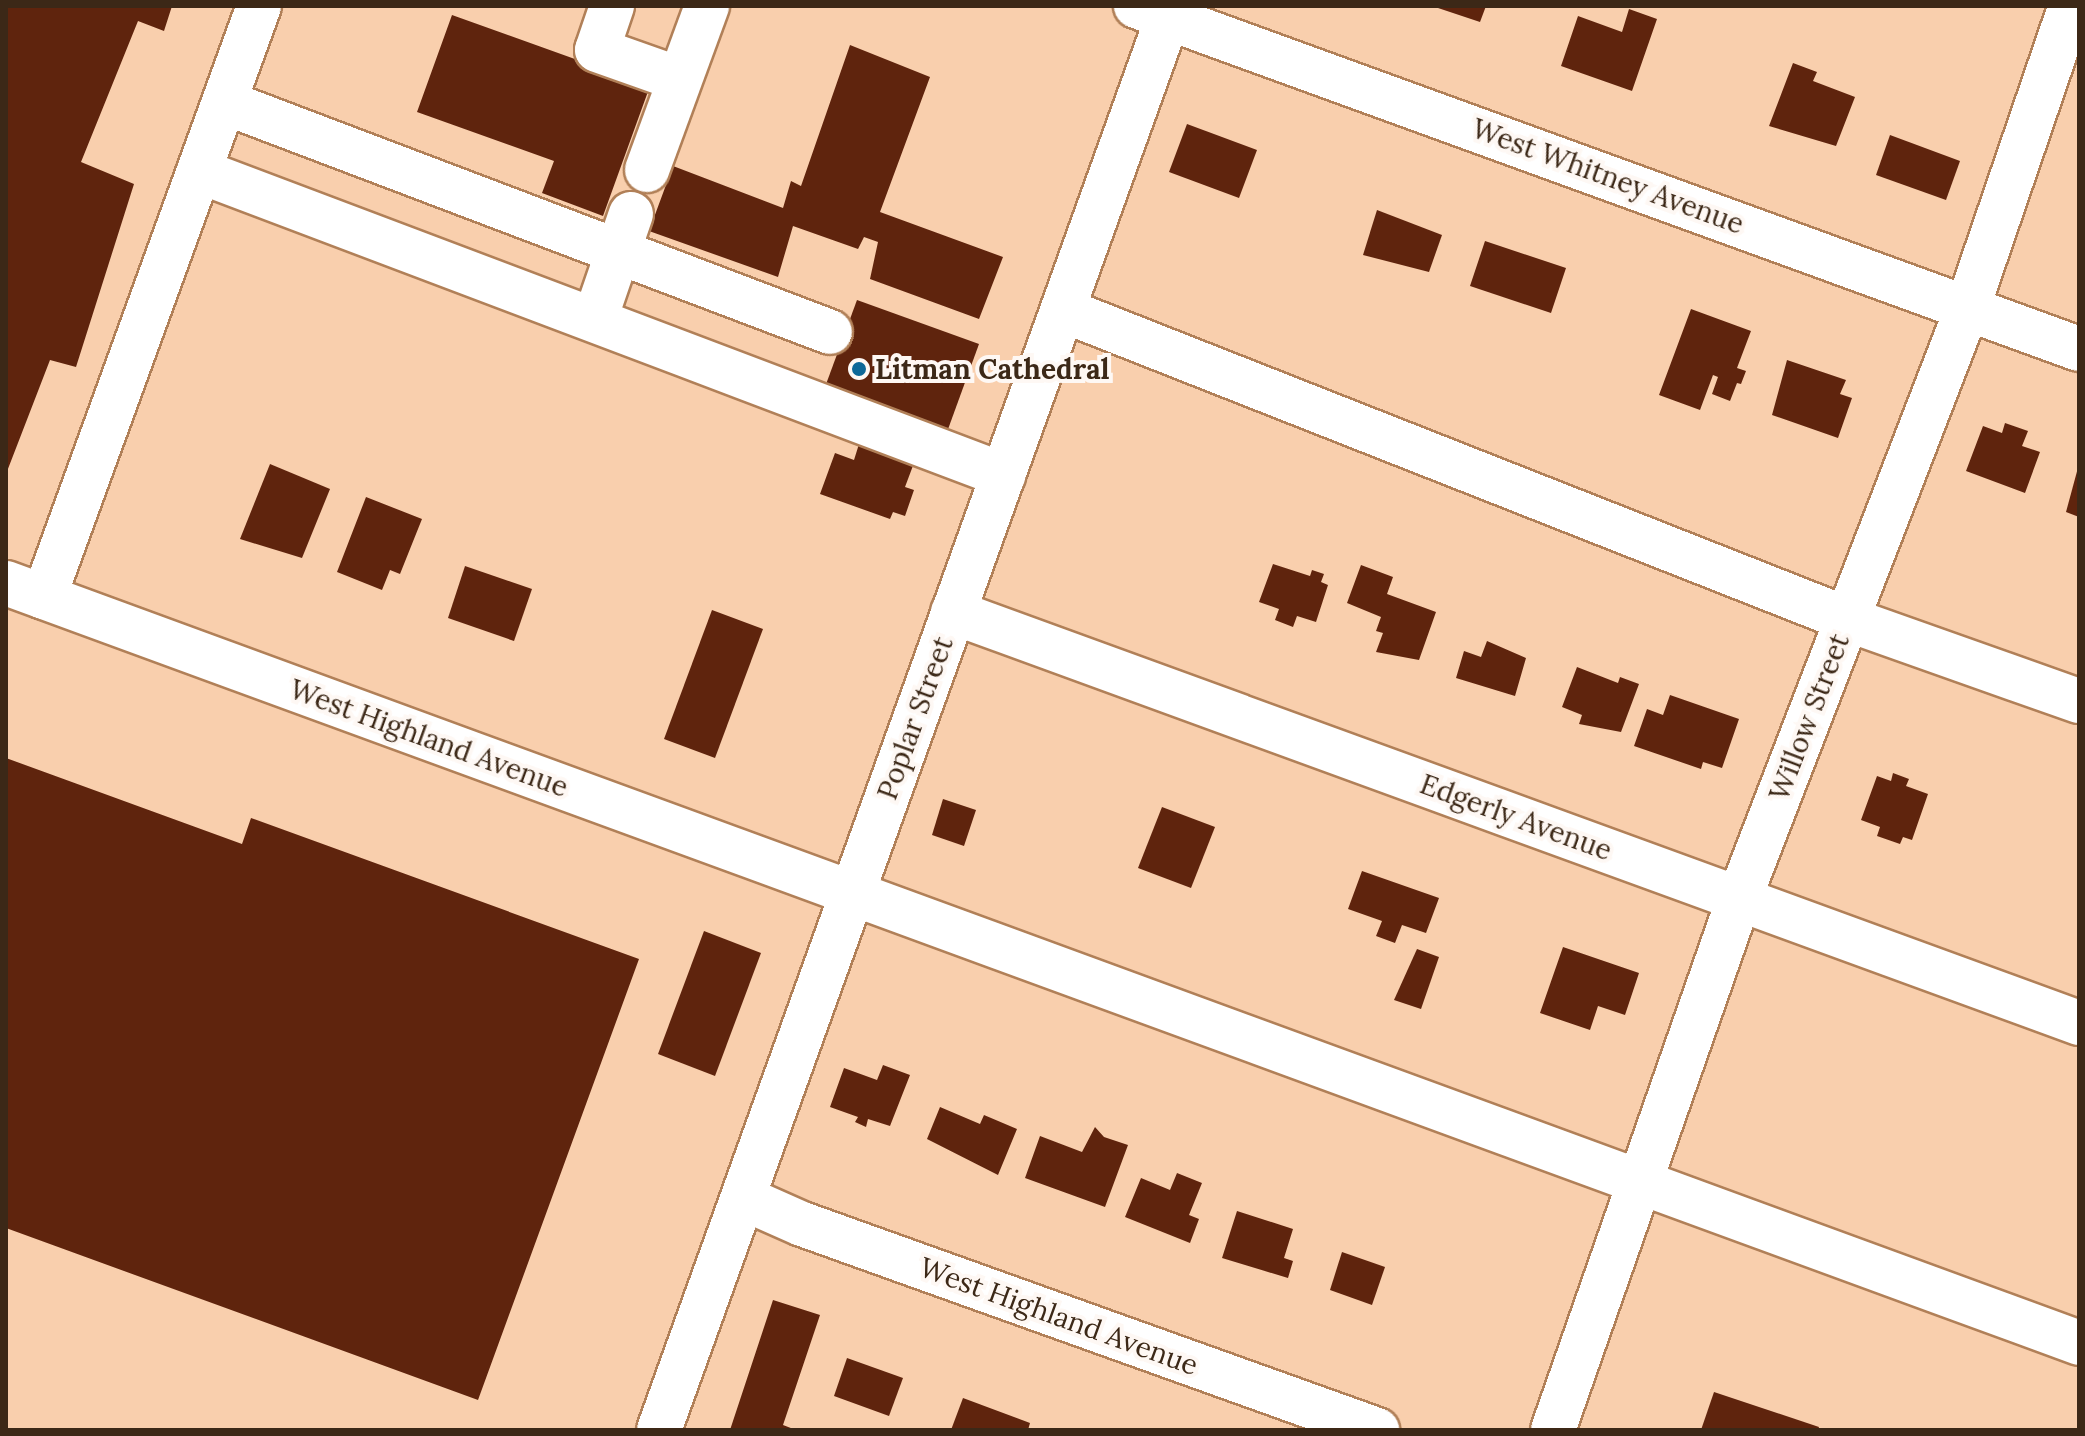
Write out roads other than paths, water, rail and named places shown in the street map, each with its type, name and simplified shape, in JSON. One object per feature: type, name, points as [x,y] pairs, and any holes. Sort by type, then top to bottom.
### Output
[{"type":"street","points":[[25,590],[199,171],[259,6]]},
{"type":"street","points":[[612,6],[597,50],[679,79]]},
{"type":"street","points":[[647,170],[707,6]]},
{"type":"street","points":[[2071,6],[2079,9]]},
{"type":"street","name":"Willow Street","points":[[1553,1430],[1739,899],[1967,309],[2071,6]]},
{"type":"street","name":"West Whitney Avenue","points":[[1159,10],[2079,349]]},
{"type":"street","name":"Poplar Street","points":[[659,1430],[1063,310],[1159,10]]},
{"type":"street","points":[[224,102],[624,234],[830,332]]},
{"type":"street","points":[[199,171],[1003,475]]},
{"type":"street","points":[[595,319],[624,234]]},
{"type":"street","points":[[1063,310],[1847,619],[2079,701]]},
{"type":"street","name":"West Highland Avenue","points":[[25,590],[2079,1343]]},
{"type":"street","name":"Edgerly Avenue","points":[[953,612],[2079,1023]]},
{"type":"street","name":"West Highland Avenue","points":[[743,1198],[802,1224],[1377,1430]]},
{"type":"place","name":"Litman Cathedral","points":[[859,369]]}]
